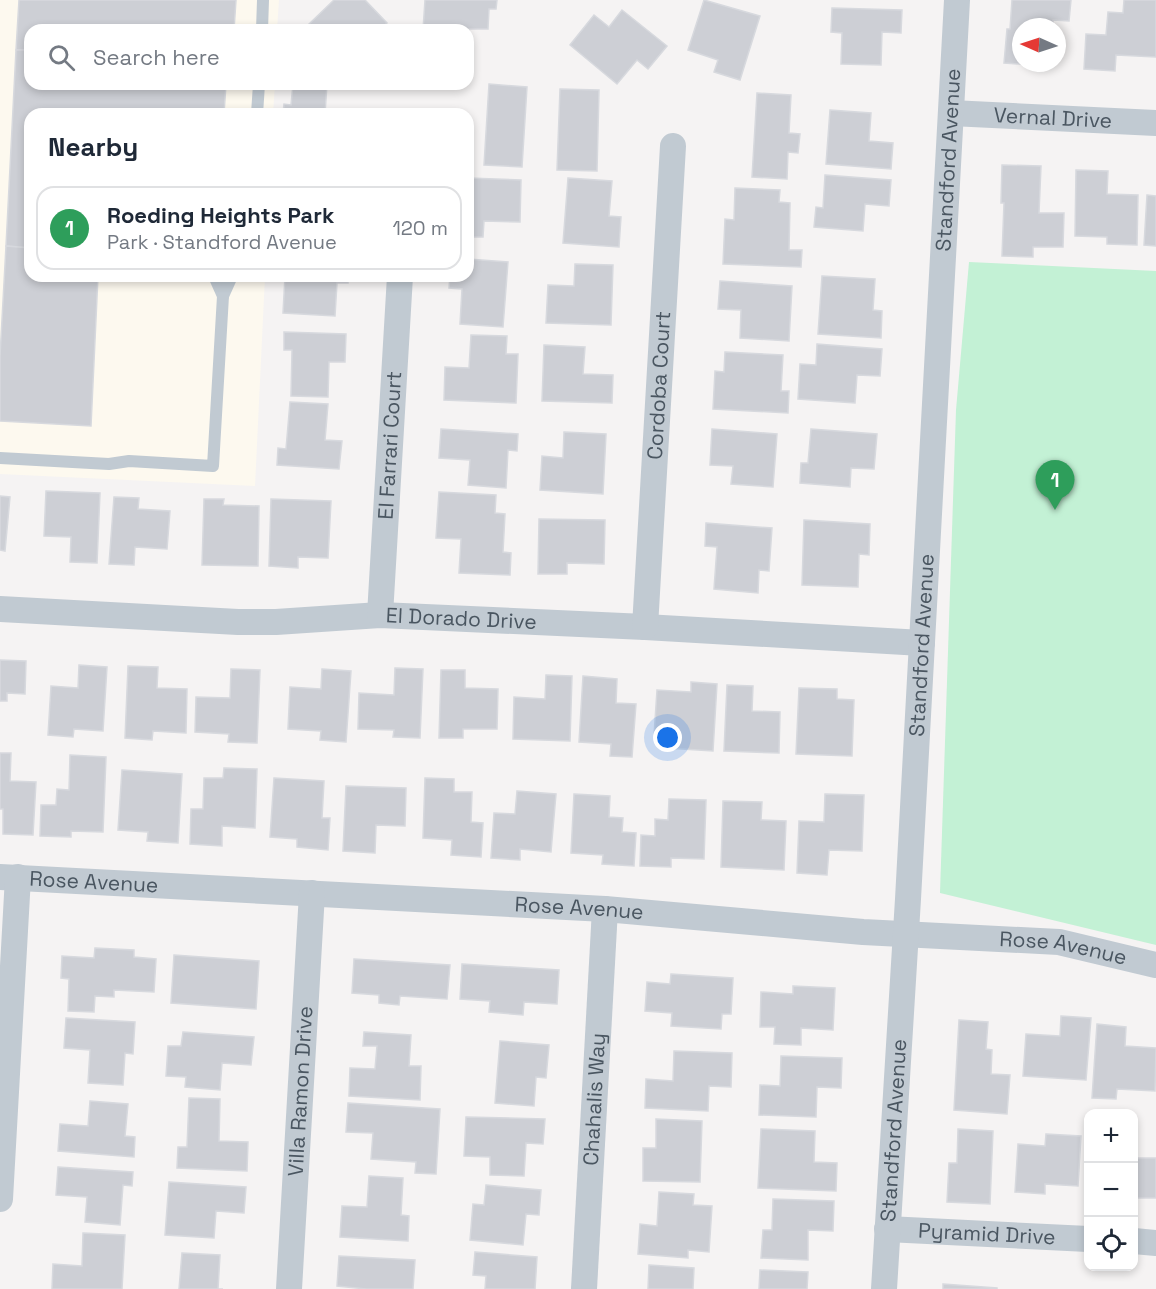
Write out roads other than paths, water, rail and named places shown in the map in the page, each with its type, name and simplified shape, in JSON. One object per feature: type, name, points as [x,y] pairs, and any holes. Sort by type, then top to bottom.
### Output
[{"type":"street","name":"Standford Avenue","points":[[884,1289],[906,934],[957,0]]},
{"type":"street","name":"Vernal Drive","points":[[951,112],[1156,123]]},
{"type":"street","name":"Cordoba Court","points":[[645,627],[673,146]]},
{"type":"street","name":"El Farrari Court","points":[[380,615],[400,282]]},
{"type":"street","name":"El Dorado Drive","points":[[0,609],[238,622],[276,622],[380,615],[922,643]]},
{"type":"street","name":"Rose Avenue","points":[[9,877],[604,909],[906,934],[1059,942],[1156,965]]},
{"type":"street","points":[[0,1199],[9,877]]},
{"type":"street","name":"Villa Ramon Drive","points":[[289,1289],[312,893]]},
{"type":"street","name":"Chahalis Way","points":[[584,1289],[604,909]]},
{"type":"street","name":"Pyramid Drive","points":[[887,1229],[1084,1239]]},
{"type":"street","points":[[1138,1241],[1156,1243]]},
{"type":"lane","points":[[262,24],[263,0]]},
{"type":"lane","points":[[257,108],[259,90]]},
{"type":"lane","points":[[217,282],[223,296]]},
{"type":"lane","points":[[0,458],[109,464],[129,461],[213,466],[223,296],[229,282]]},
{"type":"place","name":"Roeding Heights Park","points":[[1055,510]]}]
